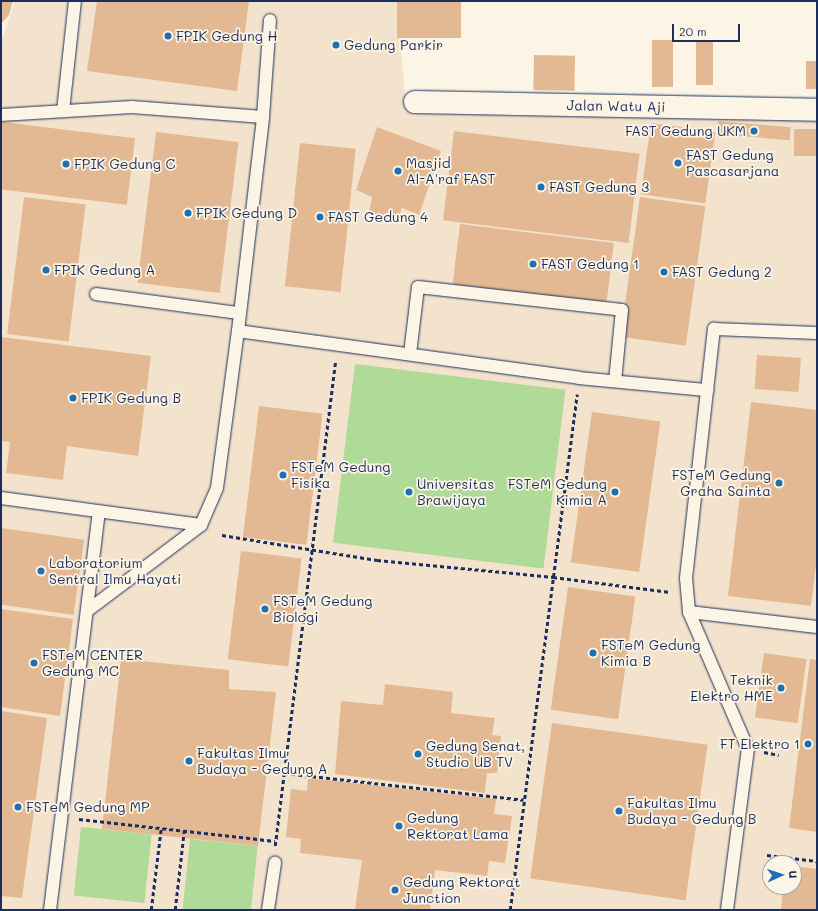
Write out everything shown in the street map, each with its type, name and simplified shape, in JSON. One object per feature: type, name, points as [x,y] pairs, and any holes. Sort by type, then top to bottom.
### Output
[{"type":"street","name":"Jalan Watu Aji","points":[[415,102],[817,110]]},
{"type":"lane","points":[[63,111],[75,1]]},
{"type":"lane","points":[[87,611],[201,525],[216,488],[238,331],[263,117],[270,20]]},
{"type":"lane","points":[[1,115],[132,107],[263,117]]},
{"type":"lane","points":[[410,354],[418,287],[622,310],[615,381]]},
{"type":"lane","points":[[96,294],[239,313]]},
{"type":"lane","points":[[727,910],[748,749],[689,612],[687,594],[687,565],[714,329],[817,333]]},
{"type":"lane","points":[[238,331],[579,378],[707,390]]},
{"type":"lane","points":[[1,498],[201,525]]},
{"type":"lane","points":[[50,910],[99,512]]},
{"type":"lane","points":[[689,612],[817,627]]},
{"type":"lane","points":[[268,910],[275,864]]},
{"type":"path","points":[[61,817],[275,841],[338,344]]},
{"type":"path","points":[[510,910],[523,800],[554,577],[579,378]]},
{"type":"path","points":[[222,535],[377,560],[554,577],[687,594]]},
{"type":"path","points":[[284,773],[523,800]]},
{"type":"path","points":[[151,910],[161,828]]},
{"type":"path","points":[[175,910],[184,831]]},
{"type":"path","points":[[802,859],[817,861]]},
{"type":"shaded area","name":"Universitas Brawijaya","points":[[15,1],[397,1],[406,109],[817,120],[817,910],[1,910],[1,37],[3,37]]},
{"type":"green space","points":[[355,364],[565,390],[543,568],[333,543]]},
{"type":"green space","points":[[81,827],[152,834],[144,903],[74,896]]},
{"type":"green space","points":[[190,839],[258,846],[251,910],[183,910]]},
{"type":"building","points":[[1,1],[13,1],[9,15],[1,24]]},
{"type":"building","name":"FPIK Gedung H","points":[[97,1],[249,1],[237,91],[87,71]]},
{"type":"building","points":[[397,1],[461,1],[461,38],[397,38]]},
{"type":"building","points":[[652,40],[673,40],[673,87],[652,87]]},
{"type":"building","points":[[696,42],[713,42],[713,85],[696,85]]},
{"type":"building","points":[[534,55],[575,56],[574,91],[533,90]]},
{"type":"building","points":[[806,61],[817,61],[817,89],[806,89]]},
{"type":"building","name":"FAST Gedung UKM","points":[[718,121],[791,127],[790,140],[717,134]]},
{"type":"building","name":"FPIK Gedung C","points":[[2,122],[135,138],[127,205],[1,189]]},
{"type":"building","name":"FAST Gedung Pascasarjana","points":[[651,123],[715,132],[705,203],[641,194]]},
{"type":"building","name":"Masjid Al-A'raf FAST","points":[[377,127],[441,151],[419,215],[402,208],[397,222],[369,212],[372,197],[356,190]]},
{"type":"building","points":[[794,129],[817,129],[817,156],[794,156]]},
{"type":"building","name":"FAST Gedung 3","points":[[454,131],[640,154],[629,243],[443,220]]},
{"type":"building","name":"FPIK Gedung D","points":[[156,132],[238,142],[220,293],[137,283]]},
{"type":"building","name":"FAST Gedung 4","points":[[300,143],[356,149],[341,292],[285,286]]},
{"type":"building","name":"FPIK Gedung A","points":[[24,197],[86,205],[69,342],[7,334]]},
{"type":"building","name":"FAST Gedung 2","points":[[640,197],[705,206],[686,346],[620,337]]},
{"type":"building","name":"FAST Gedung 1","points":[[460,224],[614,243],[606,303],[453,285]]},
{"type":"building","name":"FPIK Gedung B","points":[[1,337],[151,356],[138,456],[67,446],[63,480],[6,473],[10,442],[1,441]]},
{"type":"building","points":[[757,355],[801,358],[799,392],[755,389]]},
{"type":"building","name":"FSTeM Gedung Graha Sainta","points":[[751,402],[817,410],[817,556],[811,606],[728,596]]},
{"type":"building","name":"FSTeM Gedung Fisika","points":[[259,406],[323,414],[306,545],[243,537]]},
{"type":"building","name":"FSTeM Gedung Kimia A","points":[[592,412],[660,422],[639,572],[571,563]]},
{"type":"building","name":"Laboratorium Sentral Ilmu Hayati","points":[[1,528],[84,540],[74,615],[1,605]]},
{"type":"building","name":"FSTeM Gedung Biologi","points":[[241,551],[302,558],[288,667],[228,659]]},
{"type":"building","name":"FSTeM Gedung Kimia B","points":[[568,587],[635,596],[618,719],[551,710]]},
{"type":"building","name":"FSTeM CENTER Gedung MC","points":[[1,609],[73,619],[60,716],[1,707]]},
{"type":"building","name":"Teknik Elektro HME","points":[[764,653],[807,659],[798,723],[755,717]]},
{"type":"building","name":"Fakultas Ilmu Budaya - Gedung A","points":[[121,659],[229,670],[229,689],[276,692],[258,846],[102,829]]},
{"type":"building","name":"FT Elektro 1","points":[[810,659],[817,660],[817,832],[789,828]]},
{"type":"building","name":"Gedung Senat, Studio UB TV","points":[[385,684],[453,692],[451,713],[495,718],[492,735],[501,736],[497,773],[487,773],[485,793],[335,774],[341,701],[383,705]]},
{"type":"building","name":"FSTeM Gedung MP","points":[[1,711],[47,718],[22,898],[1,896]]},
{"type":"building","name":"Fakultas Ilmu Budaya - Gedung B","points":[[552,723],[707,745],[686,900],[530,878]]},
{"type":"building","name":"Gedung Rektorat Lama","points":[[308,778],[496,799],[494,814],[512,816],[505,863],[489,861],[487,876],[435,870],[430,910],[355,910],[362,860],[300,853],[301,839],[286,837],[291,789],[307,791]]},
{"type":"building","points":[[802,867],[817,869],[817,910],[781,910],[782,895],[802,895]]},
{"type":"place","name":"FPIK Gedung H","points":[[168,36]]},
{"type":"place","name":"Gedung Parkir","points":[[336,45]]},
{"type":"place","name":"FAST Gedung UKM","points":[[754,131]]},
{"type":"place","name":"FAST Gedung Pascasarjana","points":[[678,163]]},
{"type":"place","name":"FPIK Gedung C","points":[[66,164]]},
{"type":"place","name":"Masjid Al-A'raf FAST","points":[[398,171]]},
{"type":"place","name":"FAST Gedung 3","points":[[541,187]]},
{"type":"place","name":"FPIK Gedung D","points":[[188,213]]},
{"type":"place","name":"FAST Gedung 4","points":[[320,217]]},
{"type":"place","name":"FAST Gedung 1","points":[[533,264]]},
{"type":"place","name":"FPIK Gedung A","points":[[46,270]]},
{"type":"place","name":"FAST Gedung 2","points":[[664,272]]},
{"type":"place","name":"FPIK Gedung B","points":[[73,398]]},
{"type":"place","name":"FSTeM Gedung Fisika","points":[[283,475]]},
{"type":"place","name":"FSTeM Gedung Graha Sainta","points":[[779,483]]},
{"type":"place","name":"Universitas Brawijaya","points":[[409,492]]},
{"type":"place","name":"FSTeM Gedung Kimia A","points":[[615,492]]},
{"type":"place","name":"Laboratorium Sentral Ilmu Hayati","points":[[41,571]]},
{"type":"place","name":"FSTeM Gedung Biologi","points":[[265,609]]},
{"type":"place","name":"FSTeM Gedung Kimia B","points":[[593,653]]},
{"type":"place","name":"FSTeM CENTER Gedung MC","points":[[34,663]]},
{"type":"place","name":"Teknik Elektro HME","points":[[781,688]]},
{"type":"place","name":"FT Elektro 1","points":[[808,744]]},
{"type":"place","name":"Gedung Senat, Studio UB TV","points":[[418,754]]},
{"type":"place","name":"Fakultas Ilmu Budaya - Gedung A","points":[[189,761]]},
{"type":"place","name":"FSTeM Gedung MP","points":[[18,807]]},
{"type":"place","name":"Fakultas Ilmu Budaya - Gedung B","points":[[619,811]]},
{"type":"place","name":"Gedung Rektorat Lama","points":[[399,826]]},
{"type":"place","name":"Gedung Rektorat Junction","points":[[395,890]]}]
